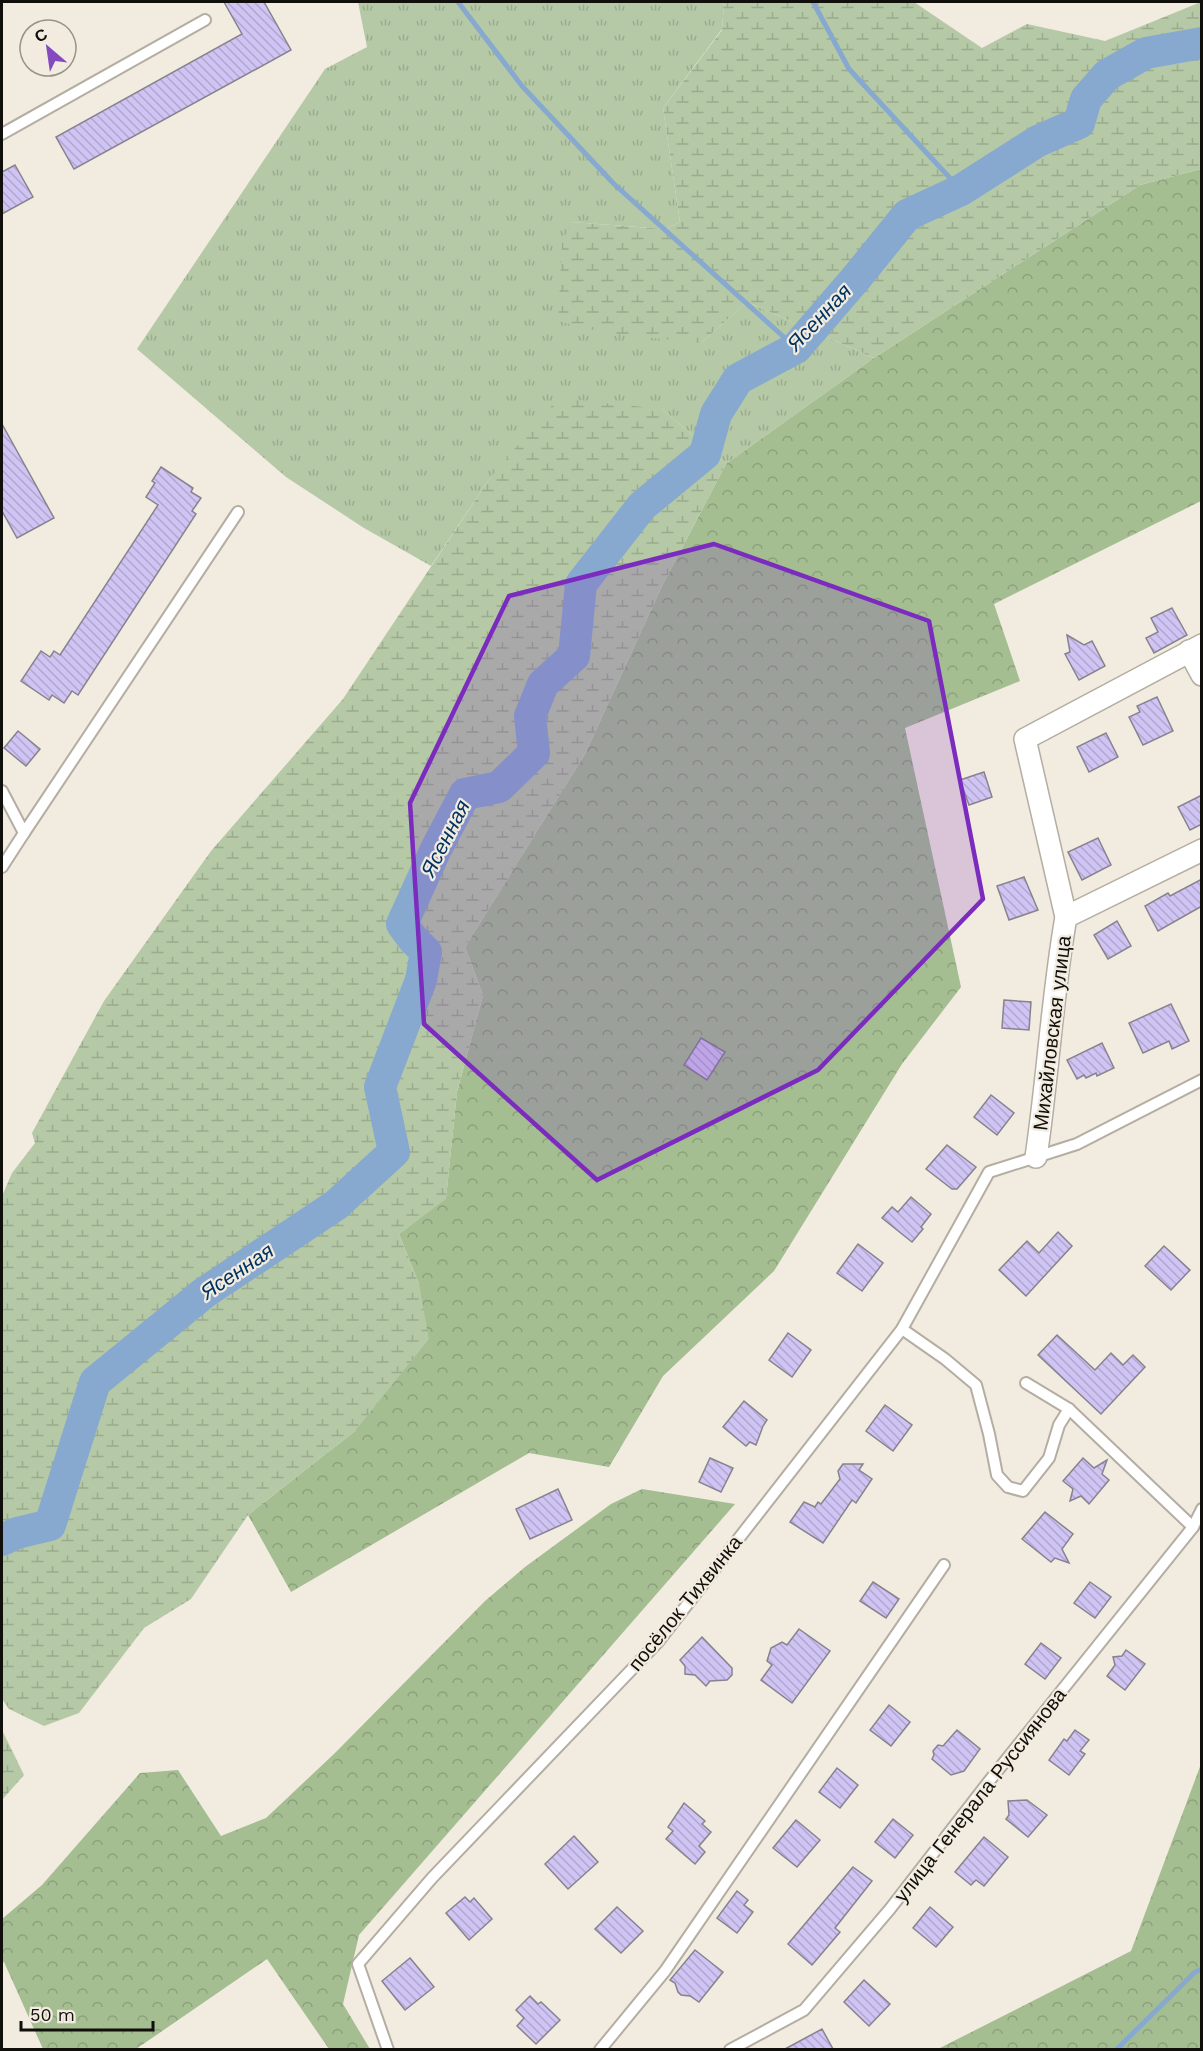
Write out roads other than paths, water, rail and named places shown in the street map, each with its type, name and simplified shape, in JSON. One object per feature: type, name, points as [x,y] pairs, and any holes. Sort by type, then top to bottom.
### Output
[{"type":"street","points":[[1066,917],[1025,739],[1195,648],[1202,675]]},
{"type":"street","name":"Михайловская улица","points":[[1036,1157],[1066,917],[1202,850]]},
{"type":"lane","points":[[2,134],[205,20]]},
{"type":"lane","points":[[2,867],[238,512]]},
{"type":"lane","points":[[2,791],[24,833]]},
{"type":"lane","name":"посёлок Тихвинка","points":[[388,2049],[358,1964],[432,1878],[658,1642],[902,1329],[989,1172],[1077,1144],[1202,1080]]},
{"type":"lane","points":[[902,1329],[945,1359],[976,1385],[997,1475],[1008,1487],[1023,1491],[1049,1458],[1059,1425],[1069,1409]]},
{"type":"lane","points":[[1026,1383],[1069,1409],[1193,1527]]},
{"type":"lane","name":"улица Генерала Руссиянова","points":[[730,2049],[804,2010],[890,1909],[990,1780],[1193,1527],[1202,1509]]},
{"type":"lane","points":[[600,2049],[665,1971],[944,1565]]},
{"type":"waterway","points":[[458,2],[522,86],[614,184],[796,348]]},
{"type":"waterway","points":[[813,2],[849,69],[961,190]]},
{"type":"waterway","name":"Ясенная","points":[[2,1540],[17,1533],[50,1525],[95,1382],[204,1293],[336,1205],[394,1152],[380,1087],[421,980],[426,952],[402,924],[436,849],[465,794],[499,787],[534,753],[530,716],[543,684],[574,656],[581,584],[642,506],[705,454],[716,414],[738,379],[796,348],[907,215],[961,190],[1038,141],[1079,123],[1086,99],[1107,75],[1146,53],[1202,43]]},
{"type":"waterway","points":[[1116,2050],[1195,1972],[1202,1969]]}]
